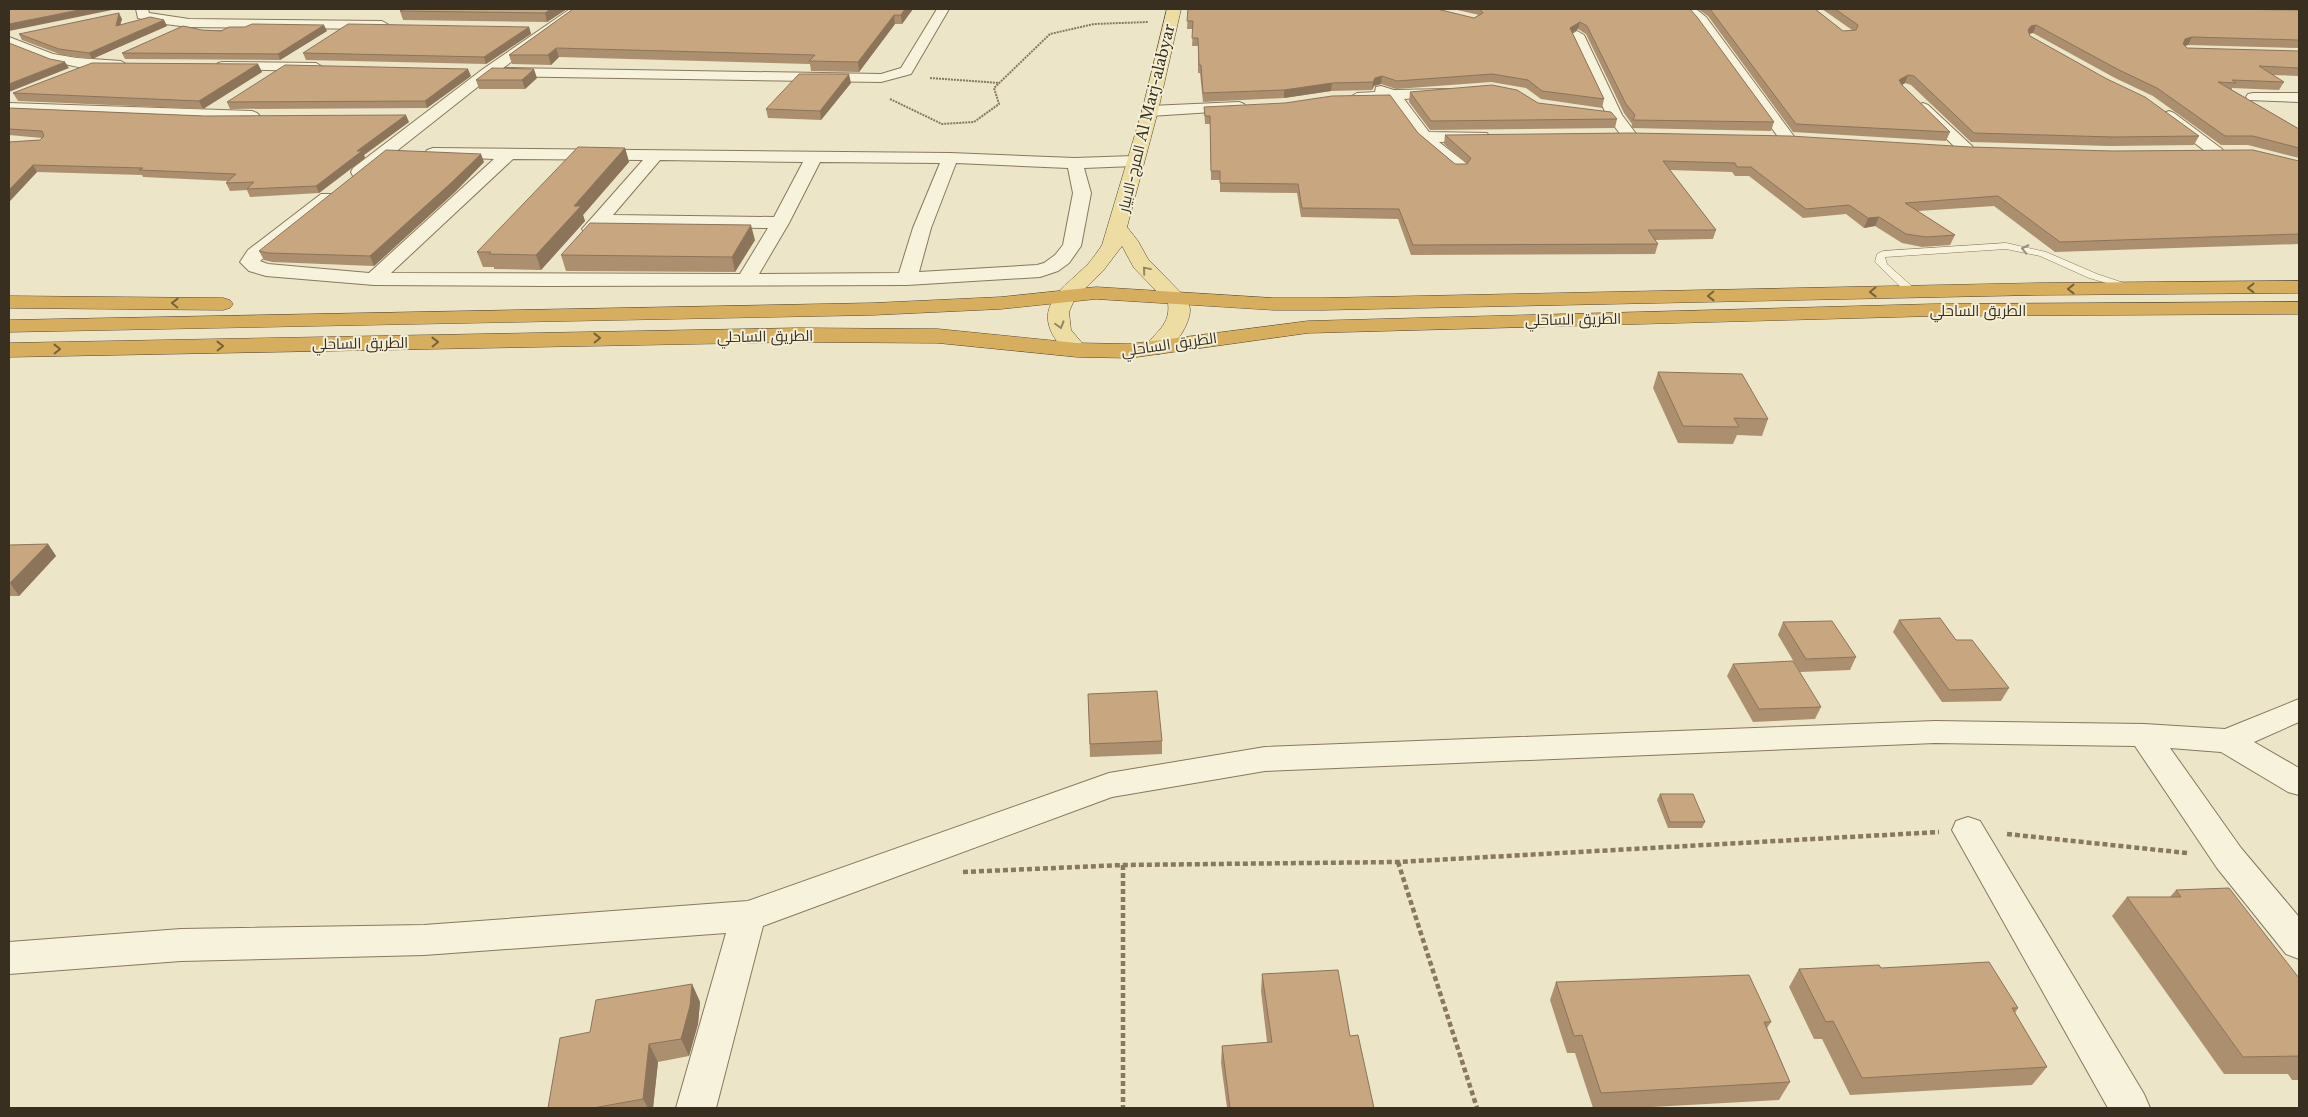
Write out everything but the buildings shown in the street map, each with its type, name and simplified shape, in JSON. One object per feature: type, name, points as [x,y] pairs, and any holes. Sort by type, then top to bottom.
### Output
[{"type":"highway","points":[[9,326],[930,308],[1104,294],[1175,296],[1274,304],[1323,304],[2137,288],[2299,287]]},
{"type":"highway","points":[[1911,292],[1934,310]]},
{"type":"highway","points":[[9,302],[288,306],[469,316]]},
{"type":"highway","name":"الطريق الساحلي","points":[[9,350],[798,335],[938,336],[1078,350],[1130,351],[1308,327],[1934,310],[2299,308]]},
{"type":"main road","name":"المرج-الابيار Al Marj-alabyar","points":[[1078,350],[1067,340],[1058,320],[1061,303],[1096,267],[1112,246],[1134,160],[1150,111],[1172,15]]},
{"type":"main road","name":"المرج-الابيار Al Marj-alabyar","points":[[1118,228],[1131,243],[1136,258],[1153,279],[1175,296]]},
{"type":"main road","points":[[1155,348],[1172,331],[1177,322],[1179,314],[1175,296]]},
{"type":"street","points":[[139,9],[143,15],[157,19],[189,23],[398,26]]},
{"type":"street","points":[[239,24],[262,9]]},
{"type":"street","points":[[578,9],[547,28],[432,115],[255,254],[250,262],[256,267],[266,270],[374,279],[907,279],[1020,273],[1052,267],[1062,260],[1072,246],[1082,193],[1075,163]]},
{"type":"street","points":[[468,71],[881,78],[897,76],[906,71],[943,9]]},
{"type":"street","points":[[1689,9],[1701,20],[1787,138]]},
{"type":"street","points":[[167,34],[189,23]]},
{"type":"street","points":[[324,40],[348,25]]},
{"type":"street","points":[[528,28],[547,28]]},
{"type":"street","points":[[9,36],[28,32]]},
{"type":"street","points":[[1576,35],[1616,116],[1629,134]]},
{"type":"street","points":[[9,42],[59,61],[90,65],[138,66]]},
{"type":"street","points":[[260,81],[308,51]]},
{"type":"street","points":[[67,76],[90,65],[124,53]]},
{"type":"street","points":[[206,66],[332,68]]},
{"type":"street","points":[[1377,83],[1381,90],[1394,96],[1424,137],[1460,167]]},
{"type":"street","points":[[1340,98],[1457,91]]},
{"type":"street","points":[[1911,96],[1966,150]]},
{"type":"street","points":[[2253,97],[2299,98]]},
{"type":"street","points":[[12,101],[206,116],[263,116]]},
{"type":"street","points":[[206,116],[230,101]]},
{"type":"street","points":[[1150,111],[1258,106]]},
{"type":"street","points":[[2154,106],[2224,152],[2187,152]]},
{"type":"street","points":[[1594,112],[1616,116]]},
{"type":"street","points":[[404,116],[432,115]]},
{"type":"street","points":[[1610,135],[1648,135]]},
{"type":"street","points":[[1424,137],[1500,136]]},
{"type":"street","points":[[1769,138],[1807,140]]},
{"type":"street","points":[[1946,148],[1985,150]]},
{"type":"street","points":[[385,152],[950,158],[1075,163],[1134,160]]},
{"type":"street","points":[[374,279],[508,154]]},
{"type":"street","points":[[577,245],[656,155]]},
{"type":"street","points":[[747,278],[780,223],[814,157]]},
{"type":"street","points":[[907,279],[922,228],[950,158]]},
{"type":"street","points":[[598,220],[780,223]]},
{"type":"street","points":[[545,280],[558,266]]},
{"type":"street","points":[[2227,741],[2299,710]]},
{"type":"street","points":[[9,958],[181,945],[424,940],[748,916],[1109,785],[1265,759],[1935,732],[2144,735],[2227,741],[2299,783]]},
{"type":"street","points":[[2144,735],[2229,858],[2299,943]]},
{"type":"street","points":[[1968,830],[2130,1108]]},
{"type":"street","points":[[696,1108],[748,916]]},
{"type":"lane","points":[[1911,292],[1883,266],[1880,262],[1880,256],[1883,254],[2006,246],[2043,254],[2093,276],[2137,288]]},
{"type":"path","points":[[1000,83],[945,77],[895,80],[881,78],[869,93],[893,100],[942,124],[974,122],[999,104],[994,88],[1000,83],[1050,34],[1094,24],[1172,15]]},
{"type":"path","points":[[956,872],[1123,865],[1398,862],[1968,830],[2229,858]]},
{"type":"path","points":[[1398,862],[1477,1108]]},
{"type":"path","points":[[1123,865],[1123,1108]]}]
